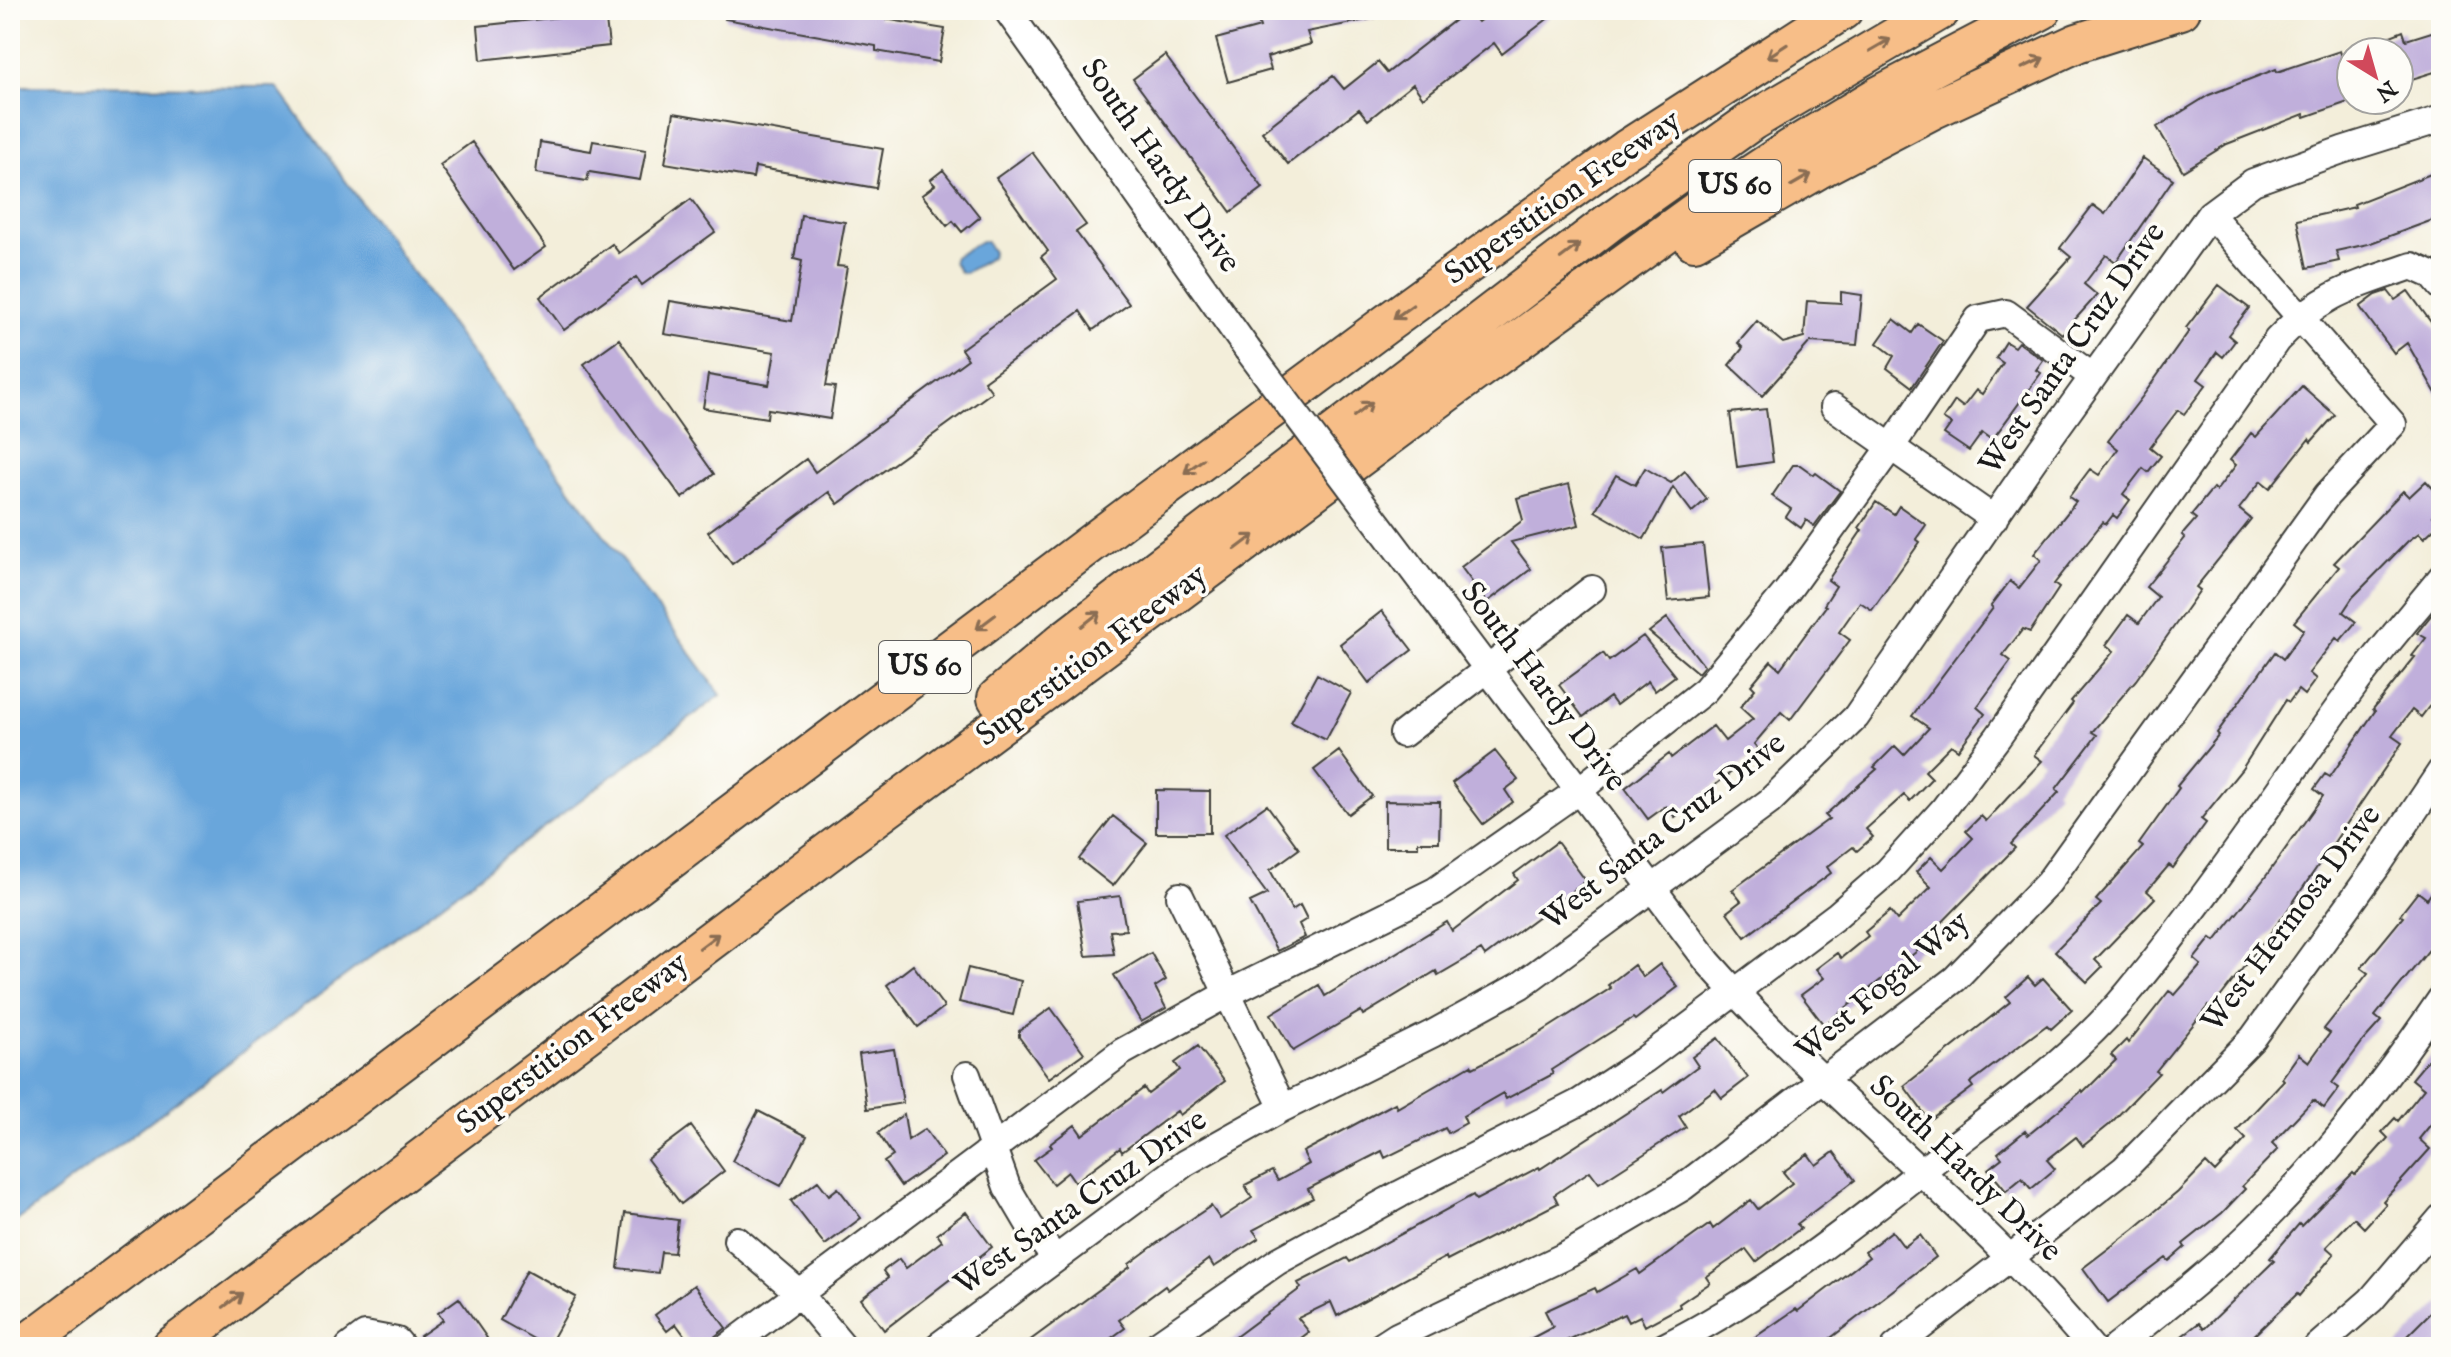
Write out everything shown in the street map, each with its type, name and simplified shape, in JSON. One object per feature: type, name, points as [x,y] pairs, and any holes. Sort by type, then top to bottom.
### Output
[{"type":"highway","name":"Superstition Freeway","points":[[22,1347],[1386,324],[1627,149],[1843,10]]},
{"type":"highway","points":[[823,856],[1063,641],[1454,339],[1611,221],[1752,121],[1941,10]]},
{"type":"highway","name":"Superstition Freeway","points":[[171,1347],[823,856],[1699,209],[1880,95],[2042,10]]},
{"type":"highway","points":[[1446,393],[1662,259],[1817,170],[1934,109],[2077,43],[2181,10]]},
{"type":"street","name":"South Hardy Drive","points":[[1007,10],[1247,349],[1653,890],[1735,992],[2012,1259],[2091,1347]]},
{"type":"street","name":"West Santa Cruz Drive","points":[[937,1347],[1185,1163],[1283,1108],[1432,1034],[1521,985],[1769,802],[1856,717],[2210,214],[2253,182],[2441,119]]},
{"type":"street","points":[[2210,214],[2299,316]]},
{"type":"street","points":[[1154,1347],[1278,1261],[1400,1194],[1580,1102],[1644,1060],[1836,916],[1888,871],[1943,810],[2079,623],[2277,340],[2299,316],[2337,292],[2412,266],[2432,275],[2441,286]]},
{"type":"street","points":[[728,1347],[1122,1052],[1227,994],[1435,891],[1578,791],[1705,690],[1788,590],[1978,319],[2006,313],[2093,377]]},
{"type":"street","name":"West Fogal Way","points":[[1380,1347],[1569,1254],[1683,1187],[1955,979],[2048,883],[2327,495],[2393,424],[2299,316]]},
{"type":"street","points":[[1834,407],[1994,519]]},
{"type":"street","points":[[1664,1347],[1763,1288],[1922,1172],[2077,1049],[2128,994],[2226,867],[2356,684],[2441,578]]},
{"type":"street","points":[[1403,734],[1592,589]]},
{"type":"street","name":"West Hermosa Drive","points":[[1895,1347],[2124,1169],[2253,1038],[2378,865],[2441,771]]},
{"type":"street","points":[[1180,896],[1283,1108]]},
{"type":"street","points":[[2116,1347],[2189,1289],[2268,1215],[2366,1104],[2441,999]]},
{"type":"street","points":[[967,1075],[1007,1187],[1030,1226],[1055,1258]]},
{"type":"street","points":[[2317,1347],[2371,1300],[2441,1218]]},
{"type":"street","points":[[737,1240],[798,1292],[844,1347]]},
{"type":"street","points":[[349,1347],[365,1335],[397,1341],[402,1347]]},
{"type":"water","points":[[10,86],[277,87],[721,695],[10,1226]]},
{"type":"water","points":[[981,241],[986,242],[993,252],[992,257],[965,273],[960,272],[953,262],[954,257]]},
{"type":"building","points":[[726,10],[868,10],[879,12],[878,18],[945,29],[939,62],[876,51],[876,46],[725,19]]},
{"type":"building","points":[[1274,10],[1376,10],[1376,18],[1307,32],[1311,44],[1267,57],[1271,70],[1228,82],[1216,39],[1260,27],[1256,15]]},
{"type":"building","points":[[1468,10],[1478,22],[1494,10],[1559,10],[1502,54],[1494,43],[1423,98],[1413,84],[1368,120],[1359,109],[1288,164],[1262,132],[1333,76],[1344,89],[1378,62],[1387,73]]},
{"type":"building","points":[[605,12],[609,46],[481,60],[478,26]]},
{"type":"building","points":[[2441,29],[2441,70],[2415,78],[2415,37]]},
{"type":"building","points":[[2335,53],[2335,107],[2305,117],[2304,114],[2227,144],[2183,171],[2157,127],[2209,95],[2276,69],[2277,72]]},
{"type":"building","points":[[1165,55],[1263,188],[1231,212],[1133,79]]},
{"type":"building","points":[[674,113],[883,149],[876,188],[755,167],[753,178],[665,163]]},
{"type":"building","points":[[593,141],[646,150],[640,180],[589,172],[587,181],[536,173],[540,142],[591,151]]},
{"type":"building","points":[[472,142],[546,247],[514,270],[440,165]]},
{"type":"building","points":[[1032,152],[1086,225],[1076,232],[1129,304],[1093,330],[1080,311],[984,381],[992,392],[838,504],[829,492],[732,564],[708,532],[806,459],[815,472],[968,359],[961,349],[1057,279],[1041,257],[1048,251],[996,178]]},
{"type":"building","points":[[2143,158],[2173,179],[2116,262],[2106,255],[2084,284],[2097,295],[2062,334],[2027,306],[2071,257],[2060,248],[2093,205],[2105,214]]},
{"type":"building","points":[[943,170],[980,217],[962,232],[953,221],[947,226],[922,195],[935,185],[930,180]]},
{"type":"building","points":[[2441,170],[2441,217],[2368,244],[2336,251],[2339,261],[2307,268],[2297,220],[2355,207],[2354,204]]},
{"type":"building","points":[[691,199],[715,232],[642,285],[636,277],[564,330],[540,297],[612,244],[619,253]]},
{"type":"building","points":[[801,215],[845,222],[837,266],[847,267],[826,386],[835,387],[830,419],[768,409],[767,418],[703,408],[708,375],[769,385],[775,352],[664,334],[670,301],[792,321],[802,261],[794,259]]},
{"type":"building","points":[[2219,285],[2249,308],[2228,335],[2235,341],[2223,357],[2217,352],[2198,379],[2206,385],[2184,414],[2178,410],[2150,447],[2161,456],[2148,472],[2143,468],[2123,494],[2130,500],[2117,518],[2113,515],[2106,524],[2103,522],[2054,584],[2059,588],[2030,632],[2023,629],[2003,655],[2011,661],[1977,707],[1985,714],[1958,750],[1951,745],[1925,771],[1932,778],[1910,801],[1904,795],[1866,829],[1873,837],[1857,851],[1853,847],[1827,867],[1831,873],[1745,937],[1727,912],[1741,901],[1732,890],[1829,819],[1825,815],[1877,769],[1874,767],[1895,746],[1904,755],[1929,728],[1912,716],[2010,581],[2019,588],[2041,560],[2034,554],[2076,502],[2069,497],[2090,469],[2099,475],[2118,449],[2108,441]]},
{"type":"building","points":[[2388,291],[2395,300],[2408,291],[2441,336],[2441,402],[2407,343],[2394,353],[2360,307],[2376,295]]},
{"type":"building","points":[[1841,292],[1862,295],[1857,345],[1810,342],[1762,396],[1729,365],[1743,348],[1738,343],[1757,321],[1783,343],[1804,337],[1807,301],[1841,303]]},
{"type":"building","points":[[1894,319],[1912,333],[1918,324],[1943,341],[1912,387],[1887,368],[1894,356],[1877,343]]},
{"type":"building","points":[[619,339],[714,474],[682,498],[584,364]]},
{"type":"building","points":[[2006,342],[2014,347],[2018,342],[2043,360],[2036,370],[2041,373],[1992,440],[1982,433],[1969,451],[1944,434],[1951,424],[1943,419],[1955,401],[1963,407],[1976,390],[1982,394],[2003,363],[1996,358]]},
{"type":"building","points":[[2302,386],[2335,415],[2311,442],[2309,439],[2270,488],[2261,481],[2239,509],[2251,519],[2196,587],[2200,590],[2136,680],[2092,732],[2097,735],[2056,789],[2059,792],[2011,844],[2015,848],[1919,946],[1921,948],[1824,1025],[1801,995],[1824,978],[1816,969],[1837,953],[1841,958],[1868,936],[1865,932],[1890,911],[1897,920],[1931,887],[1916,872],[1931,857],[1943,869],[1973,838],[1966,831],[1981,816],[1986,821],[2042,761],[2034,755],[2073,703],[2071,701],[2114,651],[2106,645],[2128,615],[2139,623],[2158,597],[2146,587],[2185,538],[2182,535],[2196,519],[2191,515],[2213,488],[2216,491],[2236,465],[2230,460],[2251,433],[2256,437]]},
{"type":"building","points":[[1766,409],[1773,462],[1737,467],[1730,413]]},
{"type":"building","points":[[1793,465],[1800,465],[1814,475],[1816,473],[1840,491],[1814,526],[1806,520],[1801,528],[1786,517],[1791,509],[1772,496]]},
{"type":"building","points":[[1645,468],[1671,483],[1685,471],[1707,499],[1692,512],[1673,487],[1644,539],[1595,511],[1616,475],[1635,485]]},
{"type":"building","points":[[2426,481],[2441,497],[2441,508],[2433,516],[2440,523],[2424,538],[2419,533],[2408,541],[2353,597],[2343,612],[2356,622],[2340,641],[2336,638],[2309,673],[2316,679],[2304,695],[2298,690],[2289,702],[2286,700],[2242,769],[2201,819],[2206,823],[2173,868],[2169,865],[2147,891],[2155,898],[2095,960],[2102,967],[2087,982],[2055,951],[2101,904],[2096,900],[2143,847],[2139,844],[2179,788],[2177,786],[2219,735],[2217,733],[2275,652],[2283,659],[2304,630],[2294,622],[2339,567],[2334,563],[2403,491],[2409,497]]},
{"type":"building","points":[[1569,484],[1579,525],[1511,542],[1531,569],[1487,602],[1461,567],[1523,520],[1517,498]]},
{"type":"building","points":[[1876,502],[1894,514],[1899,506],[1926,525],[1916,539],[1920,542],[1872,610],[1860,602],[1839,632],[1850,640],[1790,720],[1781,712],[1754,744],[1759,750],[1675,817],[1666,806],[1648,819],[1625,788],[1669,754],[1671,758],[1713,726],[1725,741],[1753,719],[1740,707],[1755,689],[1751,685],[1771,661],[1780,669],[1826,606],[1836,586],[1828,580],[1862,530],[1859,528]]},
{"type":"building","points":[[1703,544],[1709,597],[1668,601],[1662,548]]},
{"type":"building","points":[[2441,603],[2441,691],[2421,717],[2412,710],[2392,736],[2402,743],[2285,914],[2211,1009],[2208,1006],[2156,1071],[2159,1073],[2109,1125],[2083,1146],[2076,1137],[2047,1160],[2055,1169],[2031,1189],[2022,1178],[2006,1191],[1988,1169],[2002,1158],[1998,1153],[2025,1131],[2028,1135],[2083,1093],[2116,1060],[2111,1055],[2126,1040],[2128,1043],[2169,991],[2175,995],[2201,965],[2194,959],[2211,938],[2215,941],[2323,796],[2314,789],[2325,774],[2330,777],[2375,711],[2373,709],[2415,657],[2412,656],[2426,638],[2417,633]]},
{"type":"building","points":[[1382,611],[1412,650],[1369,683],[1340,644]]},
{"type":"building","points":[[1667,618],[1704,666],[1698,673],[1649,632]]},
{"type":"building","points":[[1643,636],[1675,676],[1655,691],[1648,681],[1616,705],[1610,697],[1583,717],[1559,685],[1603,653],[1609,661]]},
{"type":"building","points":[[1317,674],[1351,693],[1326,740],[1291,722]]},
{"type":"building","points":[[1339,751],[1372,796],[1348,814],[1314,770]]},
{"type":"building","points":[[1495,751],[1518,780],[1505,790],[1513,802],[1483,824],[1452,783]]},
{"type":"building","points":[[1156,790],[1210,791],[1210,833],[1156,833]]},
{"type":"building","points":[[1385,801],[1440,802],[1439,842],[1418,842],[1418,847],[1385,847]]},
{"type":"building","points":[[1267,805],[1299,849],[1270,870],[1292,910],[1300,905],[1307,919],[1299,924],[1305,937],[1277,951],[1250,902],[1267,894],[1224,835]]},
{"type":"building","points":[[1113,816],[1147,843],[1113,886],[1079,859]]},
{"type":"building","points":[[1557,842],[1586,881],[1485,956],[1481,950],[1438,975],[1436,971],[1363,1015],[1361,1011],[1293,1051],[1271,1014],[1319,985],[1325,996],[1447,922],[1452,931],[1518,880],[1514,874]]},
{"type":"building","points":[[2441,880],[2441,935],[2375,1016],[2381,1021],[2332,1083],[2339,1088],[2324,1108],[2313,1100],[2272,1143],[2278,1149],[2242,1186],[2245,1189],[2222,1213],[2183,1244],[2185,1247],[2169,1261],[2166,1258],[2108,1302],[2083,1268],[2178,1192],[2206,1163],[2215,1172],[2246,1139],[2237,1130],[2284,1080],[2282,1078],[2299,1054],[2309,1062],[2330,1033],[2324,1029],[2368,973],[2361,968],[2403,917],[2400,915],[2418,892],[2427,899]]},
{"type":"building","points":[[1120,896],[1126,930],[1110,931],[1114,954],[1086,956],[1077,901]]},
{"type":"building","points":[[1151,953],[1166,980],[1155,987],[1166,1008],[1141,1022],[1114,975]]},
{"type":"building","points":[[1660,964],[1678,987],[1635,1020],[1633,1018],[1551,1070],[1553,1074],[1506,1099],[1503,1093],[1463,1116],[1466,1123],[1448,1133],[1445,1128],[1385,1158],[1382,1151],[1308,1189],[1313,1198],[1253,1230],[1259,1238],[1214,1267],[1209,1259],[1168,1290],[1165,1286],[1119,1320],[1125,1328],[1099,1347],[1021,1347],[1211,1206],[1220,1219],[1252,1198],[1245,1185],[1272,1171],[1278,1181],[1309,1164],[1303,1152],[1395,1103],[1397,1108],[1471,1065],[1473,1068],[1537,1035],[1611,988],[1608,985],[1634,965],[1643,977]]},
{"type":"building","points":[[913,965],[944,1007],[918,1027],[887,985]]},
{"type":"building","points":[[968,968],[1021,981],[1013,1015],[959,1002]]},
{"type":"building","points":[[2028,977],[2035,985],[2043,978],[2072,1010],[2051,1029],[2047,1025],[1970,1083],[1973,1087],[1929,1120],[1904,1086],[2010,1002],[2006,997]]},
{"type":"building","points":[[1051,1008],[1084,1053],[1049,1078],[1019,1037],[1019,1031]]},
{"type":"building","points":[[1718,1038],[1748,1078],[1722,1098],[1715,1089],[1679,1116],[1686,1127],[1599,1183],[1590,1171],[1554,1195],[1558,1203],[1447,1260],[1446,1257],[1337,1316],[1331,1302],[1298,1318],[1309,1332],[1289,1347],[1222,1347],[1301,1288],[1298,1283],[1347,1258],[1350,1262],[1473,1195],[1476,1200],[1540,1169],[1663,1092],[1698,1066],[1692,1057]]},
{"type":"building","points":[[2441,1044],[2441,1112],[2419,1139],[2430,1149],[2383,1201],[2386,1204],[2364,1228],[2354,1218],[2326,1247],[2334,1254],[2299,1296],[2297,1294],[2242,1347],[2185,1347],[2188,1344],[2182,1336],[2199,1323],[2204,1329],[2274,1261],[2270,1258],[2299,1224],[2301,1226],[2353,1173],[2355,1175],[2388,1138],[2382,1132],[2395,1118],[2398,1121],[2424,1089],[2412,1079]]},
{"type":"building","points":[[1198,1046],[1225,1081],[1180,1115],[1177,1111],[1122,1152],[1120,1148],[1075,1182],[1068,1172],[1053,1184],[1034,1160],[1052,1147],[1050,1144],[1075,1125],[1082,1135],[1144,1088],[1148,1094],[1180,1070],[1175,1063]]},
{"type":"building","points":[[894,1049],[903,1103],[867,1109],[859,1054]]},
{"type":"building","points":[[758,1111],[807,1136],[781,1186],[732,1161]]},
{"type":"building","points":[[904,1114],[908,1140],[925,1129],[944,1156],[901,1186],[884,1162],[893,1156],[878,1133]]},
{"type":"building","points":[[691,1126],[724,1171],[681,1204],[647,1159]]},
{"type":"building","points":[[1834,1152],[1855,1180],[1797,1224],[1801,1228],[1756,1262],[1746,1249],[1706,1277],[1710,1283],[1679,1304],[1680,1307],[1645,1326],[1640,1316],[1628,1322],[1624,1314],[1553,1347],[1515,1347],[1553,1327],[1545,1311],[1595,1288],[1597,1292],[1637,1269],[1640,1274],[1710,1224],[1713,1229],[1751,1200],[1758,1209],[1792,1183],[1783,1172],[1808,1154],[1816,1165]]},
{"type":"building","points":[[818,1181],[829,1195],[838,1188],[861,1218],[825,1245],[791,1201]]},
{"type":"building","points":[[966,1212],[992,1247],[884,1330],[861,1299],[888,1278],[883,1271],[899,1259],[906,1268],[942,1241],[937,1234]]},
{"type":"building","points":[[625,1213],[678,1220],[674,1253],[661,1252],[658,1273],[618,1268]]},
{"type":"building","points":[[1892,1231],[1904,1247],[1920,1235],[1936,1257],[1819,1347],[1741,1347],[1796,1309],[1798,1311],[1869,1257],[1865,1252]]},
{"type":"building","points":[[527,1270],[576,1297],[548,1347],[500,1320]]},
{"type":"building","points":[[694,1285],[726,1328],[701,1347],[693,1347],[676,1324],[667,1331],[655,1315]]},
{"type":"building","points":[[459,1298],[487,1338],[475,1347],[428,1347],[420,1336],[443,1320],[438,1313]]},
{"type":"building","points":[[2441,1302],[2441,1347],[2396,1347]]}]
